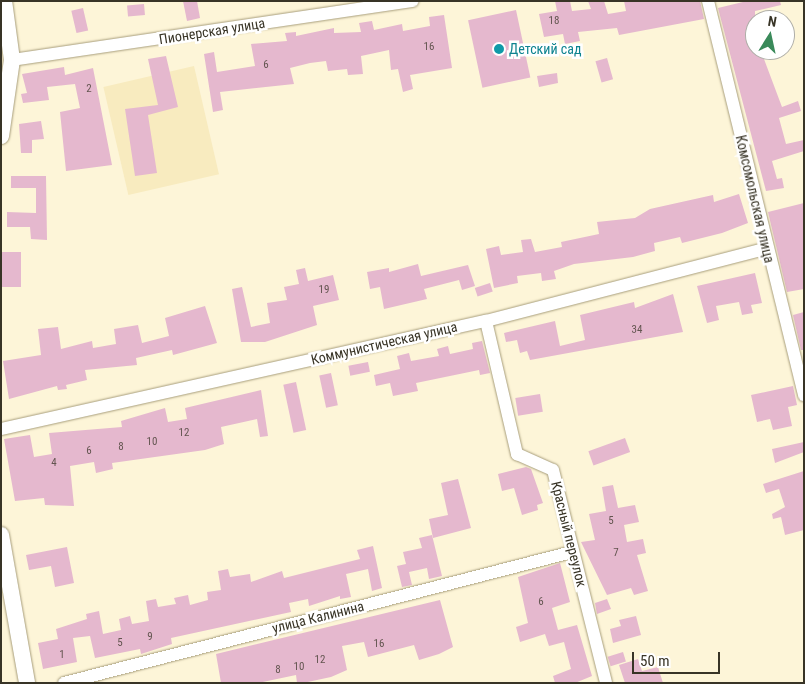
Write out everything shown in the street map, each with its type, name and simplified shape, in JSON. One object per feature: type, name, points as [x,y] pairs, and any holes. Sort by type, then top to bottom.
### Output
[{"type":"street","points":[[1,136],[12,60],[4,1]]},
{"type":"street","name":"Пионерская улица","points":[[12,60],[413,1]]},
{"type":"street","name":"Комсомольская улица","points":[[708,1],[766,249],[804,396]]},
{"type":"street","name":"Коммунистическая улица","points":[[1,429],[486,320],[766,249]]},
{"type":"street","name":"Красный переулок","points":[[486,320],[517,454],[553,470],[606,683]]},
{"type":"street","points":[[1,535],[27,683]]},
{"type":"street","name":"улица Калинина","points":[[64,683],[572,552]]},
{"type":"shaded area","points":[[194,66],[219,174],[128,195],[103,87]]},
{"type":"building","points":[[183,1],[197,1],[200,18],[187,21]]},
{"type":"building","points":[[555,1],[570,1],[572,11],[591,9],[588,1],[604,1],[608,14],[626,11],[624,1],[700,1],[704,19],[619,35],[617,28],[578,32],[580,41],[565,44],[563,34],[544,37],[539,14],[557,11]]},
{"type":"building","points":[[747,1],[780,1],[781,5],[759,10],[745,10],[745,60],[764,60],[782,107],[798,101],[801,111],[779,118],[786,144],[804,140],[804,151],[772,161],[777,179],[782,178],[784,188],[766,191],[718,8]]},
{"type":"building","points":[[144,4],[145,15],[128,16],[127,5]]},
{"type":"building","points":[[83,8],[88,30],[76,33],[71,11]]},
{"type":"building","name":"Детский сад","points":[[516,10],[530,77],[482,88],[468,20]]},
{"type":"building","points":[[444,15],[452,68],[410,75],[413,89],[403,92],[398,69],[391,70],[389,50],[361,56],[363,74],[348,75],[347,69],[328,71],[326,61],[310,63],[290,68],[294,84],[220,92],[223,110],[213,112],[204,54],[214,52],[217,72],[255,66],[251,44],[287,41],[285,33],[296,32],[296,36],[334,28],[334,33],[361,32],[359,23],[372,21],[374,30],[402,24],[403,31],[430,26],[429,17]]},
{"type":"building","points":[[166,56],[178,107],[148,115],[157,173],[135,176],[125,109],[158,105],[148,59]]},
{"type":"building","points":[[607,58],[613,79],[602,82],[595,61]]},
{"type":"building","points":[[64,67],[65,75],[93,68],[112,165],[66,171],[60,112],[80,108],[75,84],[47,87],[49,100],[23,103],[21,94],[27,93],[22,74]]},
{"type":"building","points":[[557,73],[558,83],[539,87],[537,76]]},
{"type":"building","points":[[41,121],[44,139],[32,140],[32,153],[21,153],[19,124]]},
{"type":"building","points":[[11,176],[46,176],[47,240],[31,239],[30,227],[7,227],[7,212],[36,213],[36,188],[11,188]]},
{"type":"building","points":[[739,194],[748,223],[722,233],[682,243],[680,237],[654,243],[655,251],[633,257],[574,264],[554,271],[556,279],[542,281],[541,273],[517,276],[518,283],[494,288],[486,249],[499,246],[501,255],[523,252],[521,240],[531,239],[535,252],[562,247],[561,242],[599,234],[597,222],[635,218],[650,209],[713,195],[714,202]]},
{"type":"building","points":[[804,203],[804,289],[787,292],[768,212]]},
{"type":"building","points":[[1,252],[21,252],[21,287],[1,287]]},
{"type":"building","points":[[418,264],[421,276],[468,265],[475,286],[462,290],[459,280],[424,289],[427,299],[384,309],[380,287],[370,289],[367,272],[389,268],[389,272]]},
{"type":"building","points":[[305,268],[308,281],[333,275],[339,300],[313,306],[317,325],[265,342],[241,342],[232,289],[242,287],[251,327],[270,323],[267,303],[287,300],[284,287],[299,284],[296,270]]},
{"type":"building","points":[[755,273],[762,303],[751,305],[753,313],[742,315],[739,302],[716,306],[719,320],[707,323],[697,286]]},
{"type":"building","points":[[490,283],[493,292],[478,297],[475,288]]},
{"type":"building","points":[[673,294],[683,332],[530,360],[527,351],[520,353],[517,340],[506,342],[504,333],[555,321],[560,346],[585,340],[580,315],[634,302],[635,308]]},
{"type":"building","points":[[205,306],[217,343],[173,355],[172,350],[136,358],[137,365],[85,370],[87,380],[66,385],[67,389],[58,390],[57,386],[9,399],[3,361],[41,355],[38,329],[58,327],[61,349],[92,341],[93,348],[116,344],[114,329],[138,325],[142,343],[169,336],[165,318]]},
{"type":"building","points":[[804,312],[804,350],[801,350],[793,315]]},
{"type":"building","points":[[482,341],[490,373],[480,375],[479,370],[416,383],[418,391],[393,396],[390,383],[376,386],[374,375],[400,369],[397,356],[409,353],[411,361],[439,356],[437,349],[448,346],[450,354],[473,349],[472,343]]},
{"type":"building","points":[[368,362],[370,372],[350,376],[348,366]]},
{"type":"building","points":[[331,373],[338,405],[326,408],[319,375]]},
{"type":"building","points":[[296,382],[306,430],[293,433],[283,385]]},
{"type":"building","points":[[793,386],[797,405],[788,407],[792,426],[773,430],[770,419],[757,422],[751,395]]},
{"type":"building","points":[[261,390],[268,436],[260,437],[257,419],[221,427],[224,444],[205,450],[112,463],[113,469],[96,473],[94,462],[70,466],[74,506],[45,505],[44,498],[15,501],[4,439],[30,435],[34,457],[52,454],[49,433],[122,427],[121,421],[165,408],[168,422],[187,419],[185,408]]},
{"type":"building","points":[[540,394],[543,412],[518,416],[515,398]]},
{"type":"building","points":[[625,438],[630,452],[593,465],[588,451]]},
{"type":"building","points":[[804,442],[804,452],[775,463],[772,449]]},
{"type":"building","points":[[526,467],[531,469],[543,503],[537,505],[538,510],[522,515],[514,488],[502,491],[498,474]]},
{"type":"building","points":[[804,471],[804,530],[785,535],[781,517],[773,519],[772,514],[785,507],[779,489],[766,493],[763,484]]},
{"type":"building","points":[[458,479],[471,528],[433,538],[429,519],[448,515],[441,483]]},
{"type":"building","points":[[613,485],[618,508],[635,505],[639,522],[624,525],[627,542],[643,539],[646,553],[637,555],[648,591],[634,595],[631,588],[607,595],[581,542],[595,540],[589,514],[606,511],[602,487]]},
{"type":"building","points":[[432,535],[442,576],[429,579],[427,568],[409,572],[412,585],[402,587],[397,566],[406,564],[403,552],[422,548],[419,538]]},
{"type":"building","points":[[373,546],[382,588],[372,591],[368,569],[346,574],[351,597],[340,599],[340,596],[309,606],[308,599],[289,603],[291,612],[171,638],[172,644],[141,654],[140,649],[95,658],[90,636],[73,638],[77,662],[43,669],[38,643],[58,639],[56,629],[87,619],[86,614],[99,611],[103,634],[121,630],[119,619],[130,616],[132,624],[149,621],[146,601],[156,599],[158,607],[176,604],[174,598],[188,595],[190,605],[208,600],[207,592],[221,590],[218,571],[228,569],[230,577],[250,574],[251,582],[282,571],[284,578],[360,559],[357,550]]},
{"type":"building","points":[[67,547],[74,583],[55,587],[51,566],[29,570],[26,555]]},
{"type":"building","points":[[560,563],[570,602],[552,608],[558,630],[577,625],[592,676],[575,683],[555,683],[553,676],[571,669],[564,642],[549,646],[545,634],[520,642],[516,627],[528,623],[518,577]]},
{"type":"building","points":[[607,599],[611,609],[597,614],[595,603]]},
{"type":"building","points":[[440,600],[453,647],[439,654],[419,660],[414,645],[368,657],[364,642],[342,646],[347,670],[331,677],[303,683],[297,683],[296,675],[258,683],[221,683],[216,654]]},
{"type":"building","points":[[636,616],[641,635],[613,643],[610,629],[621,626],[619,620]]},
{"type":"building","points":[[623,652],[626,662],[611,666],[608,657]]},
{"type":"building","points":[[638,659],[642,671],[658,667],[663,683],[625,683],[619,665]]},
{"type":"place","name":"Детский сад","points":[[499,49]]}]
